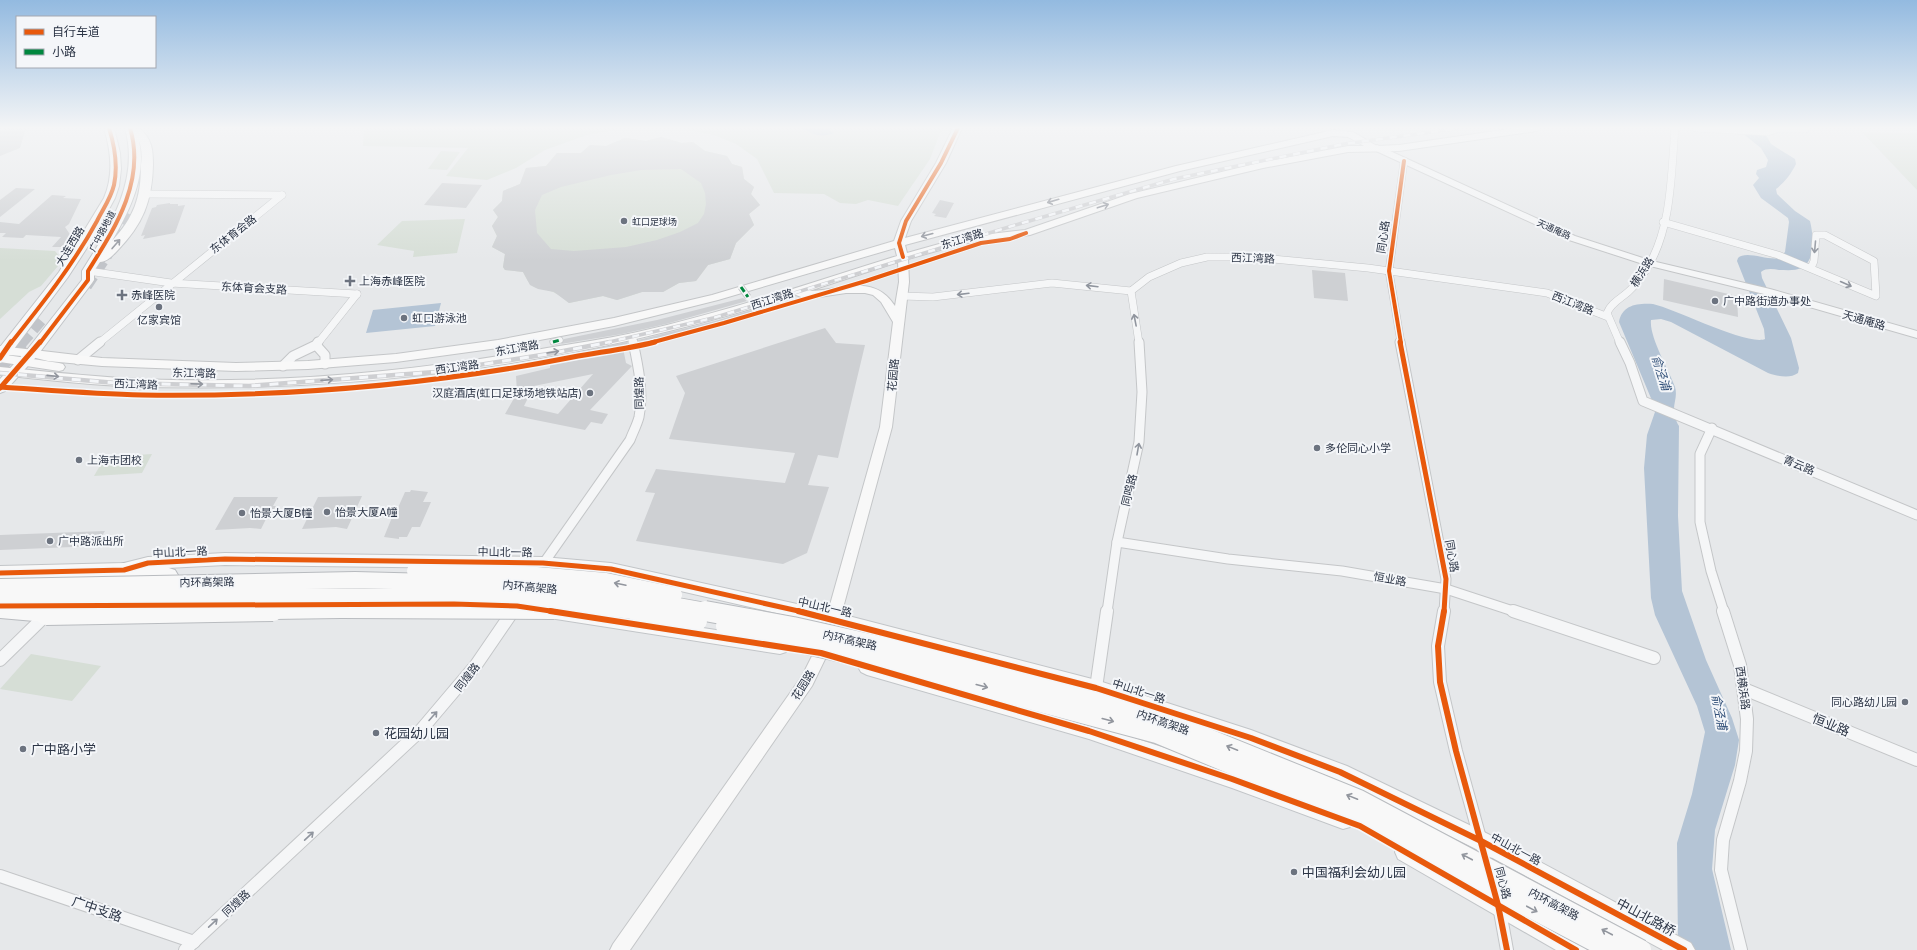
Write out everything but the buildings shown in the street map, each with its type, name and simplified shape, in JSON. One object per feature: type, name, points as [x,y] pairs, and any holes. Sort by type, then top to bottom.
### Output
[{"type":"highway","points":[[124,570],[169,575],[477,570],[606,581],[680,596],[793,627]]},
{"type":"highway","name":"内环高架路","points":[[0,587],[355,580],[514,584],[627,597],[793,627],[923,656],[1159,719],[1359,800],[1641,950]]},
{"type":"highway","name":"内环高架路","points":[[0,599],[197,596],[511,597],[635,611],[724,625],[913,668],[1157,733],[1355,815],[1611,950]]},
{"type":"highway","points":[[0,611],[46,615],[341,610],[635,611]]},
{"type":"main road","name":"大连西路","points":[[1,353],[27,323],[70,268],[111,193],[115,172]]},
{"type":"main road","name":"广中路地道","points":[[41,320],[78,272],[112,215],[121,185],[123,172]]},
{"type":"main road","points":[[0,388],[28,357],[88,280],[88,271],[130,194],[132,172]]},
{"type":"main road","name":"广中路地道","points":[[130,208],[140,179],[140,172]]},
{"type":"main road","points":[[88,271],[116,245],[136,218],[146,194],[147,172]]},
{"type":"main road","points":[[899,243],[906,221],[935,172]]},
{"type":"main road","name":"东江湾路","points":[[28,357],[179,366],[283,366],[396,358],[480,347],[586,328],[714,298],[899,243],[1163,172]]},
{"type":"main road","name":"东江湾路","points":[[903,257],[969,239],[1026,232],[1134,196],[1177,184],[1231,172]]},
{"type":"main road","name":"东江湾路","points":[[28,357],[42,365],[88,370],[247,374],[333,370],[453,358],[495,352],[608,330],[716,305],[866,261],[890,250],[899,243]]},
{"type":"main road","name":"花园路","points":[[619,950],[807,681],[821,653],[833,619],[886,427],[890,403],[904,269],[903,257],[899,243]]},
{"type":"main road","name":"西江湾路","points":[[0,371],[78,379],[204,384],[303,381],[433,370],[578,348],[632,337],[729,313],[903,257]]},
{"type":"main road","points":[[794,292],[818,294],[864,288],[874,290],[886,301],[898,322]]},
{"type":"main road","points":[[1,353],[28,357]]},
{"type":"main road","name":"中山北一路","points":[[0,573],[124,570],[148,563],[225,559],[543,563],[611,569],[833,619],[1096,688],[1251,738],[1340,772],[1481,841],[1598,904]]},
{"type":"main road","points":[[0,606],[454,604],[517,606],[821,653],[1089,731],[1232,779],[1360,826],[1576,950]]},
{"type":"main road","name":"中山北路桥","points":[[1598,904],[1684,950]]},
{"type":"street","name":"同心路","points":[[1402,172],[1389,271],[1402,352],[1443,560],[1446,589],[1438,646],[1440,682],[1456,751],[1498,905],[1507,950]]},
{"type":"street","name":"天通庵路","points":[[1429,172],[1572,238],[1649,263],[1766,291],[1917,335]]},
{"type":"street","name":"横浜路","points":[[1608,317],[1607,313],[1611,304],[1632,289],[1649,263],[1663,222],[1671,172]]},
{"type":"street","name":"东体育会路","points":[[78,360],[171,283],[282,195],[146,194]]},
{"type":"street","points":[[1663,222],[1778,255],[1876,296],[1874,261],[1825,235],[1816,235],[1814,261],[1809,267]]},
{"type":"street","name":"西江湾路","points":[[1131,291],[1159,272],[1181,263],[1207,257],[1273,258],[1389,271],[1547,293],[1608,317]]},
{"type":"street","name":"东体育会支路","points":[[88,271],[171,283],[357,294],[316,345]]},
{"type":"street","points":[[902,296],[933,297],[1052,283],[1131,291]]},
{"type":"street","points":[[741,287],[748,297]]},
{"type":"street","name":"同鸣路","points":[[1096,688],[1117,542],[1135,465],[1141,422],[1141,358],[1131,291]]},
{"type":"street","name":"青云路","points":[[1608,317],[1630,363],[1645,402],[1712,428],[1917,515]]},
{"type":"street","name":"同煌路","points":[[189,946],[332,815],[421,730],[472,670],[517,606],[543,563],[630,440],[639,418],[641,398],[637,360],[632,337]]},
{"type":"street","points":[[283,366],[293,356],[316,345],[325,355],[325,364]]},
{"type":"street","name":"西横浜路","points":[[1712,428],[1700,454],[1700,522],[1711,571],[1740,665],[1747,719],[1746,751],[1740,781],[1723,840],[1721,870],[1727,899],[1741,950]]},
{"type":"street","name":"恒业路","points":[[1117,542],[1228,559],[1342,571],[1446,589],[1654,658]]},
{"type":"street","points":[[0,660],[46,615]]},
{"type":"street","name":"恒业路","points":[[1744,689],[1917,760]]},
{"type":"street","name":"广中支路","points":[[0,876],[189,946]]},
{"type":"shaded area","points":[[449,172],[506,172],[487,180],[446,176]]},
{"type":"shaded area","name":"虹口足球场","points":[[524,172],[743,172],[744,179],[754,187],[751,194],[760,205],[749,214],[754,225],[736,243],[730,259],[708,265],[696,281],[679,283],[663,292],[642,292],[617,300],[603,296],[569,303],[555,293],[532,286],[526,279],[523,272],[505,270],[503,267],[505,254],[492,247],[497,236],[492,226],[498,217],[493,210],[502,201],[503,191],[520,184]]},
{"type":"shaded area","points":[[764,172],[921,172],[898,206],[868,200],[856,204],[840,203],[824,194],[774,193]]},
{"type":"shaded area","points":[[1900,172],[1917,172],[1917,190]]},
{"type":"shaded area","points":[[465,219],[457,253],[413,257],[414,251],[377,245],[402,221]]},
{"type":"shaded area","points":[[0,248],[55,251],[59,256],[58,266],[41,286],[29,292],[0,319]]},
{"type":"shaded area","points":[[152,454],[142,473],[94,476],[105,457]]},
{"type":"shaded area","points":[[31,654],[101,666],[72,701],[0,689]]},
{"type":"water","name":"俞泾浦","points":[[1756,172],[1791,172],[1785,181],[1776,189],[1777,194],[1795,211],[1810,221],[1813,246],[1810,259],[1806,264],[1796,270],[1767,269],[1761,272],[1762,278],[1791,338],[1799,368],[1798,373],[1791,376],[1783,376],[1768,373],[1671,322],[1661,319],[1651,320],[1651,327],[1656,344],[1676,392],[1674,414],[1679,426],[1678,516],[1682,591],[1706,660],[1732,718],[1739,740],[1735,765],[1715,830],[1712,869],[1731,950],[1678,950],[1677,843],[1692,794],[1705,732],[1697,706],[1655,615],[1651,598],[1644,468],[1647,435],[1655,412],[1653,403],[1619,322],[1623,312],[1631,306],[1653,304],[1743,337],[1756,340],[1765,339],[1764,329],[1737,261],[1738,258],[1746,255],[1774,259],[1779,258],[1785,252],[1789,222],[1788,218],[1761,198],[1753,185],[1759,178]]},
{"type":"water","name":"虹口游泳池","points":[[441,303],[435,326],[366,333],[373,310]]},
{"type":"tunnel","points":[[86,286],[106,256],[130,208]]},
{"type":"tunnel","points":[[21,343],[41,320]]},
{"type":"tunnel","points":[[0,366],[21,342]]},
{"type":"railway","points":[[606,343],[713,318],[1012,226],[1174,179],[1206,172]]},
{"type":"railway","points":[[606,343],[610,342]]},
{"type":"railway","points":[[0,373],[116,383],[249,386],[435,372],[548,354],[606,343]]},
{"type":"marked path","points":[[741,287],[748,297]]},
{"type":"marked path","points":[[553,342],[560,340]]},
{"type":"cycle path","points":[[0,358],[6,348],[64,274],[80,250],[109,198],[116,172]]},
{"type":"cycle path","points":[[0,388],[32,353],[88,280],[88,271],[114,228],[128,198],[134,172]]},
{"type":"cycle path","points":[[903,257],[899,243],[906,221],[935,172]]},
{"type":"cycle path","points":[[1402,172],[1389,271],[1402,352],[1446,579],[1445,605],[1438,646],[1440,682],[1456,751],[1498,905],[1507,950]]},
{"type":"cycle path","points":[[0,387],[89,393],[200,395],[374,386],[488,372],[634,347],[667,339],[866,281],[981,243],[1016,238],[1026,233]]},
{"type":"cycle path","points":[[0,573],[124,570],[148,563],[225,559],[543,563],[611,569],[833,619],[1096,688],[1251,738],[1340,772],[1481,841],[1684,950]]},
{"type":"cycle path","points":[[0,606],[454,604],[517,606],[821,653],[1089,731],[1232,779],[1360,826],[1576,950]]},
{"type":"place","name":"虹口足球场","points":[[624,221]]},
{"type":"place","name":"上海赤峰医院","points":[[350,281]]},
{"type":"place","name":"赤峰医院","points":[[122,295]]},
{"type":"place","name":"广中路街道办事处","points":[[1715,301]]},
{"type":"place","name":"亿家宾馆","points":[[159,307]]},
{"type":"place","name":"虹口游泳池","points":[[404,318]]},
{"type":"place","name":"汉庭酒店(虹口足球场地铁站店)","points":[[590,393]]},
{"type":"place","name":"多伦同心小学","points":[[1317,448]]},
{"type":"place","name":"上海市团校","points":[[79,460]]},
{"type":"place","name":"怡景大厦A幢","points":[[327,512]]},
{"type":"place","name":"怡景大厦B幢","points":[[242,513]]},
{"type":"place","name":"广中路派出所","points":[[50,541]]},
{"type":"place","name":"同心路幼儿园","points":[[1905,702]]},
{"type":"place","name":"花园幼儿园","points":[[376,733]]},
{"type":"place","name":"广中路小学","points":[[23,749]]},
{"type":"place","name":"中国福利会幼儿园","points":[[1294,872]]}]
